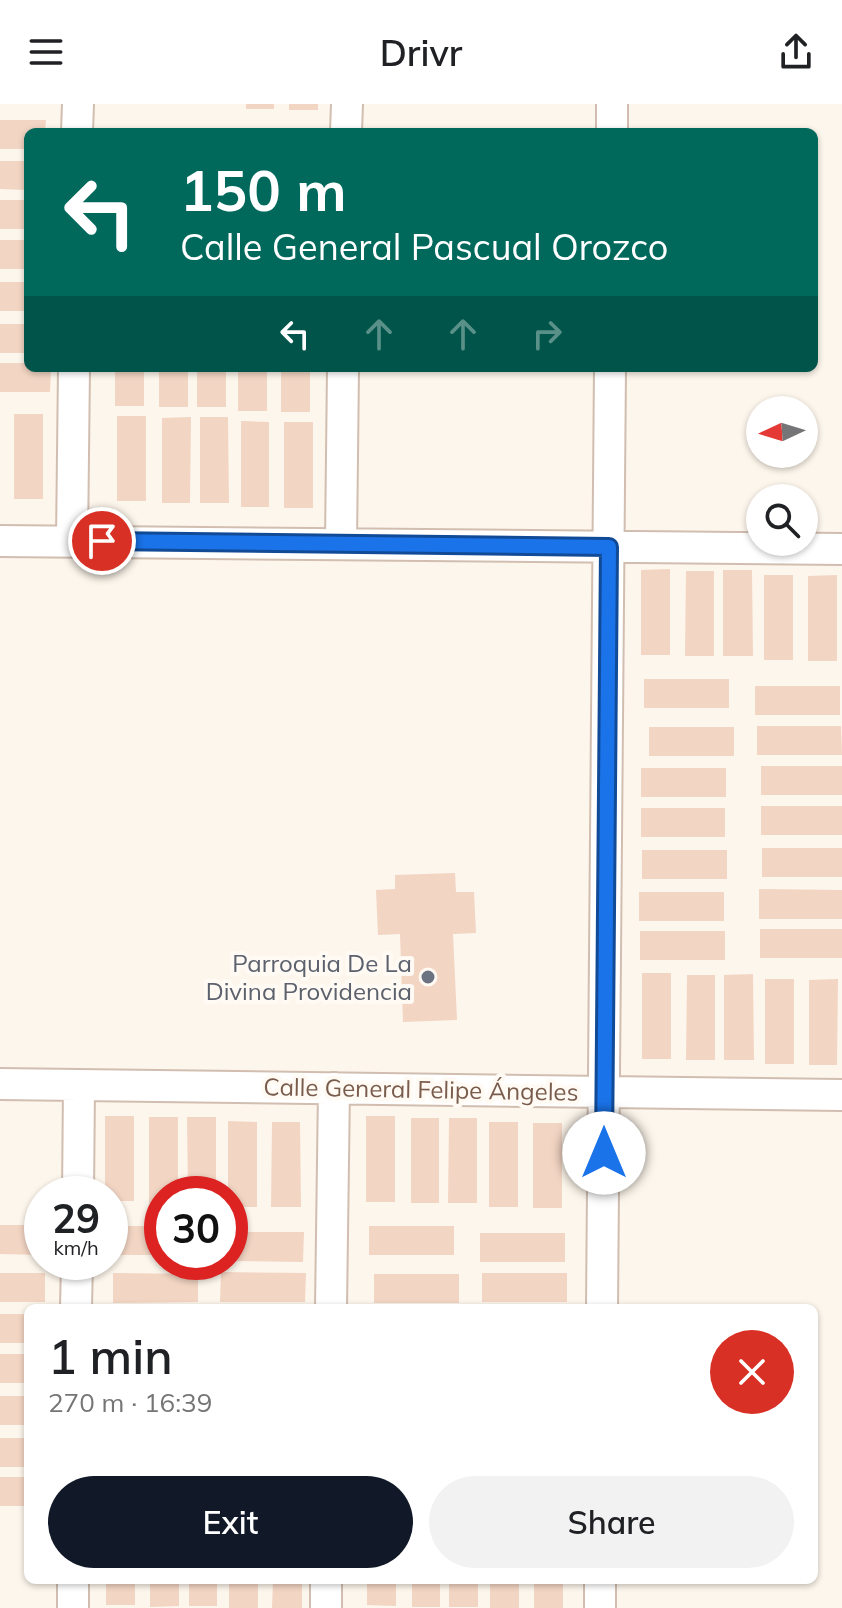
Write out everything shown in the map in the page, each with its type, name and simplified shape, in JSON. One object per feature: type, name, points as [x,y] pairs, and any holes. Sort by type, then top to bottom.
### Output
[{"type":"street","points":[[77,128],[78,104]]},
{"type":"street","points":[[346,128],[347,104]]},
{"type":"street","points":[[612,104],[612,128]]},
{"type":"street","points":[[72,541],[74,372]]},
{"type":"street","points":[[341,544],[343,372]]},
{"type":"street","points":[[602,1304],[610,372]]},
{"type":"street","points":[[0,541],[842,549]]},
{"type":"street","name":"Calle General Felipe Ángeles","points":[[0,1084],[842,1095]]},
{"type":"street","points":[[78,1176],[79,1086]]},
{"type":"street","points":[[331,1304],[334,1088]]},
{"type":"street","points":[[76,1304],[77,1280]]},
{"type":"street","points":[[73,1584],[73,1608]]},
{"type":"street","points":[[326,1584],[326,1608]]},
{"type":"street","points":[[600,1584],[600,1608]]},
{"type":"building","points":[[246,104],[274,104],[274,109],[246,109]]},
{"type":"building","points":[[289,104],[318,104],[318,110],[289,110]]},
{"type":"building","points":[[0,120],[46,120],[45,128],[24,128],[24,149],[0,149]]},
{"type":"building","points":[[0,161],[24,161],[24,190],[0,189]]},
{"type":"building","points":[[0,200],[24,200],[24,229],[0,229]]},
{"type":"building","points":[[0,240],[24,240],[24,269],[0,269]]},
{"type":"building","points":[[0,282],[24,282],[24,311],[0,311]]},
{"type":"building","points":[[0,324],[24,324],[24,353],[0,353]]},
{"type":"building","points":[[0,363],[24,363],[24,372],[51,372],[50,392],[0,392]]},
{"type":"building","points":[[115,372],[144,372],[144,406],[115,406]]},
{"type":"building","points":[[159,372],[188,372],[188,407],[159,407]]},
{"type":"building","points":[[197,372],[226,372],[226,407],[197,407]]},
{"type":"building","points":[[238,372],[267,372],[267,411],[238,411]]},
{"type":"building","points":[[281,372],[310,372],[310,412],[281,412]]},
{"type":"building","points":[[14,414],[43,414],[43,499],[14,499]]},
{"type":"building","points":[[117,416],[146,416],[146,501],[117,501]]},
{"type":"building","points":[[191,417],[190,503],[162,503],[162,418]]},
{"type":"building","points":[[200,417],[228,417],[229,503],[200,503]]},
{"type":"building","points":[[241,421],[269,422],[269,507],[241,507]]},
{"type":"building","points":[[284,422],[313,422],[313,508],[284,508]]},
{"type":"building","points":[[670,569],[670,655],[641,655],[641,570]]},
{"type":"building","points":[[723,570],[752,570],[753,656],[723,656]]},
{"type":"building","points":[[686,571],[714,571],[714,656],[685,656]]},
{"type":"building","points":[[764,575],[793,575],[793,660],[764,660]]},
{"type":"building","points":[[837,575],[837,661],[808,661],[808,576]]},
{"type":"building","points":[[644,679],[729,679],[729,708],[644,708]]},
{"type":"building","points":[[755,686],[840,686],[840,715],[755,715]]},
{"type":"building","points":[[757,726],[841,726],[842,755],[757,755]]},
{"type":"building","points":[[649,727],[734,727],[734,756],[649,756]]},
{"type":"building","points":[[761,766],[842,766],[842,795],[761,795]]},
{"type":"building","points":[[641,768],[726,768],[726,797],[641,797]]},
{"type":"building","points":[[761,806],[842,806],[842,835],[761,835]]},
{"type":"building","points":[[641,808],[725,808],[725,837],[641,837]]},
{"type":"building","points":[[762,848],[842,848],[842,877],[762,877]]},
{"type":"building","points":[[642,850],[727,850],[727,879],[642,879]]},
{"type":"building","name":"Parroquia De La Divina Providencia","points":[[455,873],[456,892],[474,892],[476,933],[453,934],[457,1020],[403,1022],[400,934],[378,935],[376,890],[395,889],[395,875]]},
{"type":"building","points":[[759,889],[842,890],[842,919],[759,919]]},
{"type":"building","points":[[639,892],[724,892],[724,921],[639,921]]},
{"type":"building","points":[[760,929],[842,929],[842,958],[760,958]]},
{"type":"building","points":[[640,931],[725,931],[725,960],[640,960]]},
{"type":"building","points":[[642,973],[671,973],[671,1059],[642,1059]]},
{"type":"building","points":[[753,974],[754,1060],[724,1060],[724,975]]},
{"type":"building","points":[[687,975],[715,975],[715,1060],[686,1060]]},
{"type":"building","points":[[765,979],[794,979],[794,1064],[765,1064]]},
{"type":"building","points":[[838,979],[837,1065],[809,1065],[809,980]]},
{"type":"building","points":[[105,1116],[134,1116],[134,1201],[128,1201],[128,1176],[105,1176]]},
{"type":"building","points":[[366,1116],[395,1116],[395,1202],[366,1202]]},
{"type":"building","points":[[149,1117],[178,1117],[178,1176],[149,1176]]},
{"type":"building","points":[[187,1117],[216,1117],[216,1176],[188,1176]]},
{"type":"building","points":[[411,1118],[439,1118],[439,1203],[411,1203]]},
{"type":"building","points":[[449,1118],[477,1118],[477,1203],[448,1203]]},
{"type":"building","points":[[228,1121],[257,1122],[257,1207],[248,1207],[248,1176],[228,1176]]},
{"type":"building","points":[[272,1122],[300,1122],[301,1207],[271,1207]]},
{"type":"building","points":[[489,1122],[518,1122],[518,1207],[489,1207]]},
{"type":"building","points":[[533,1123],[562,1123],[562,1208],[533,1208]]},
{"type":"building","points":[[0,1225],[24,1225],[24,1255],[0,1254]]},
{"type":"building","points":[[128,1226],[144,1226],[144,1255],[128,1255]]},
{"type":"building","points":[[369,1226],[454,1226],[454,1255],[369,1255]]},
{"type":"building","points":[[248,1232],[304,1232],[303,1262],[248,1261]]},
{"type":"building","points":[[480,1233],[565,1233],[565,1262],[480,1262]]},
{"type":"building","points":[[248,1272],[306,1273],[305,1302],[220,1302],[221,1280],[248,1280]]},
{"type":"building","points":[[0,1273],[24,1273],[24,1280],[45,1280],[45,1302],[0,1302]]},
{"type":"building","points":[[128,1273],[144,1273],[144,1280],[198,1280],[198,1302],[113,1303],[113,1280],[128,1280]]},
{"type":"building","points":[[482,1273],[567,1273],[567,1302],[482,1302]]},
{"type":"building","points":[[374,1274],[459,1274],[459,1303],[374,1303]]},
{"type":"building","points":[[0,1314],[24,1314],[24,1343],[0,1343]]},
{"type":"building","points":[[0,1354],[24,1354],[24,1383],[0,1383]]},
{"type":"building","points":[[0,1396],[24,1396],[24,1425],[0,1425]]},
{"type":"building","points":[[0,1438],[24,1438],[24,1467],[0,1467]]},
{"type":"building","points":[[0,1477],[24,1477],[24,1506],[0,1506]]},
{"type":"building","points":[[106,1584],[135,1584],[135,1605],[106,1605]]},
{"type":"building","points":[[150,1584],[179,1584],[179,1606],[150,1607]]},
{"type":"building","points":[[189,1584],[217,1584],[217,1606],[189,1606]]},
{"type":"building","points":[[229,1584],[258,1584],[258,1608],[229,1608]]},
{"type":"building","points":[[273,1584],[302,1584],[302,1608],[272,1608]]},
{"type":"building","points":[[367,1584],[396,1584],[396,1606],[367,1605]]},
{"type":"building","points":[[412,1584],[440,1584],[440,1607],[412,1607]]},
{"type":"building","points":[[449,1584],[478,1584],[478,1607],[449,1607]]},
{"type":"building","points":[[490,1584],[519,1584],[519,1608],[490,1608]]},
{"type":"building","points":[[534,1584],[563,1584],[563,1608],[534,1608]]},
{"type":"place","name":"Parroquia De La Divina Providencia","points":[[428,977]]},
{"type":"route","points":[[102,541],[609,547],[604,1153]]}]
